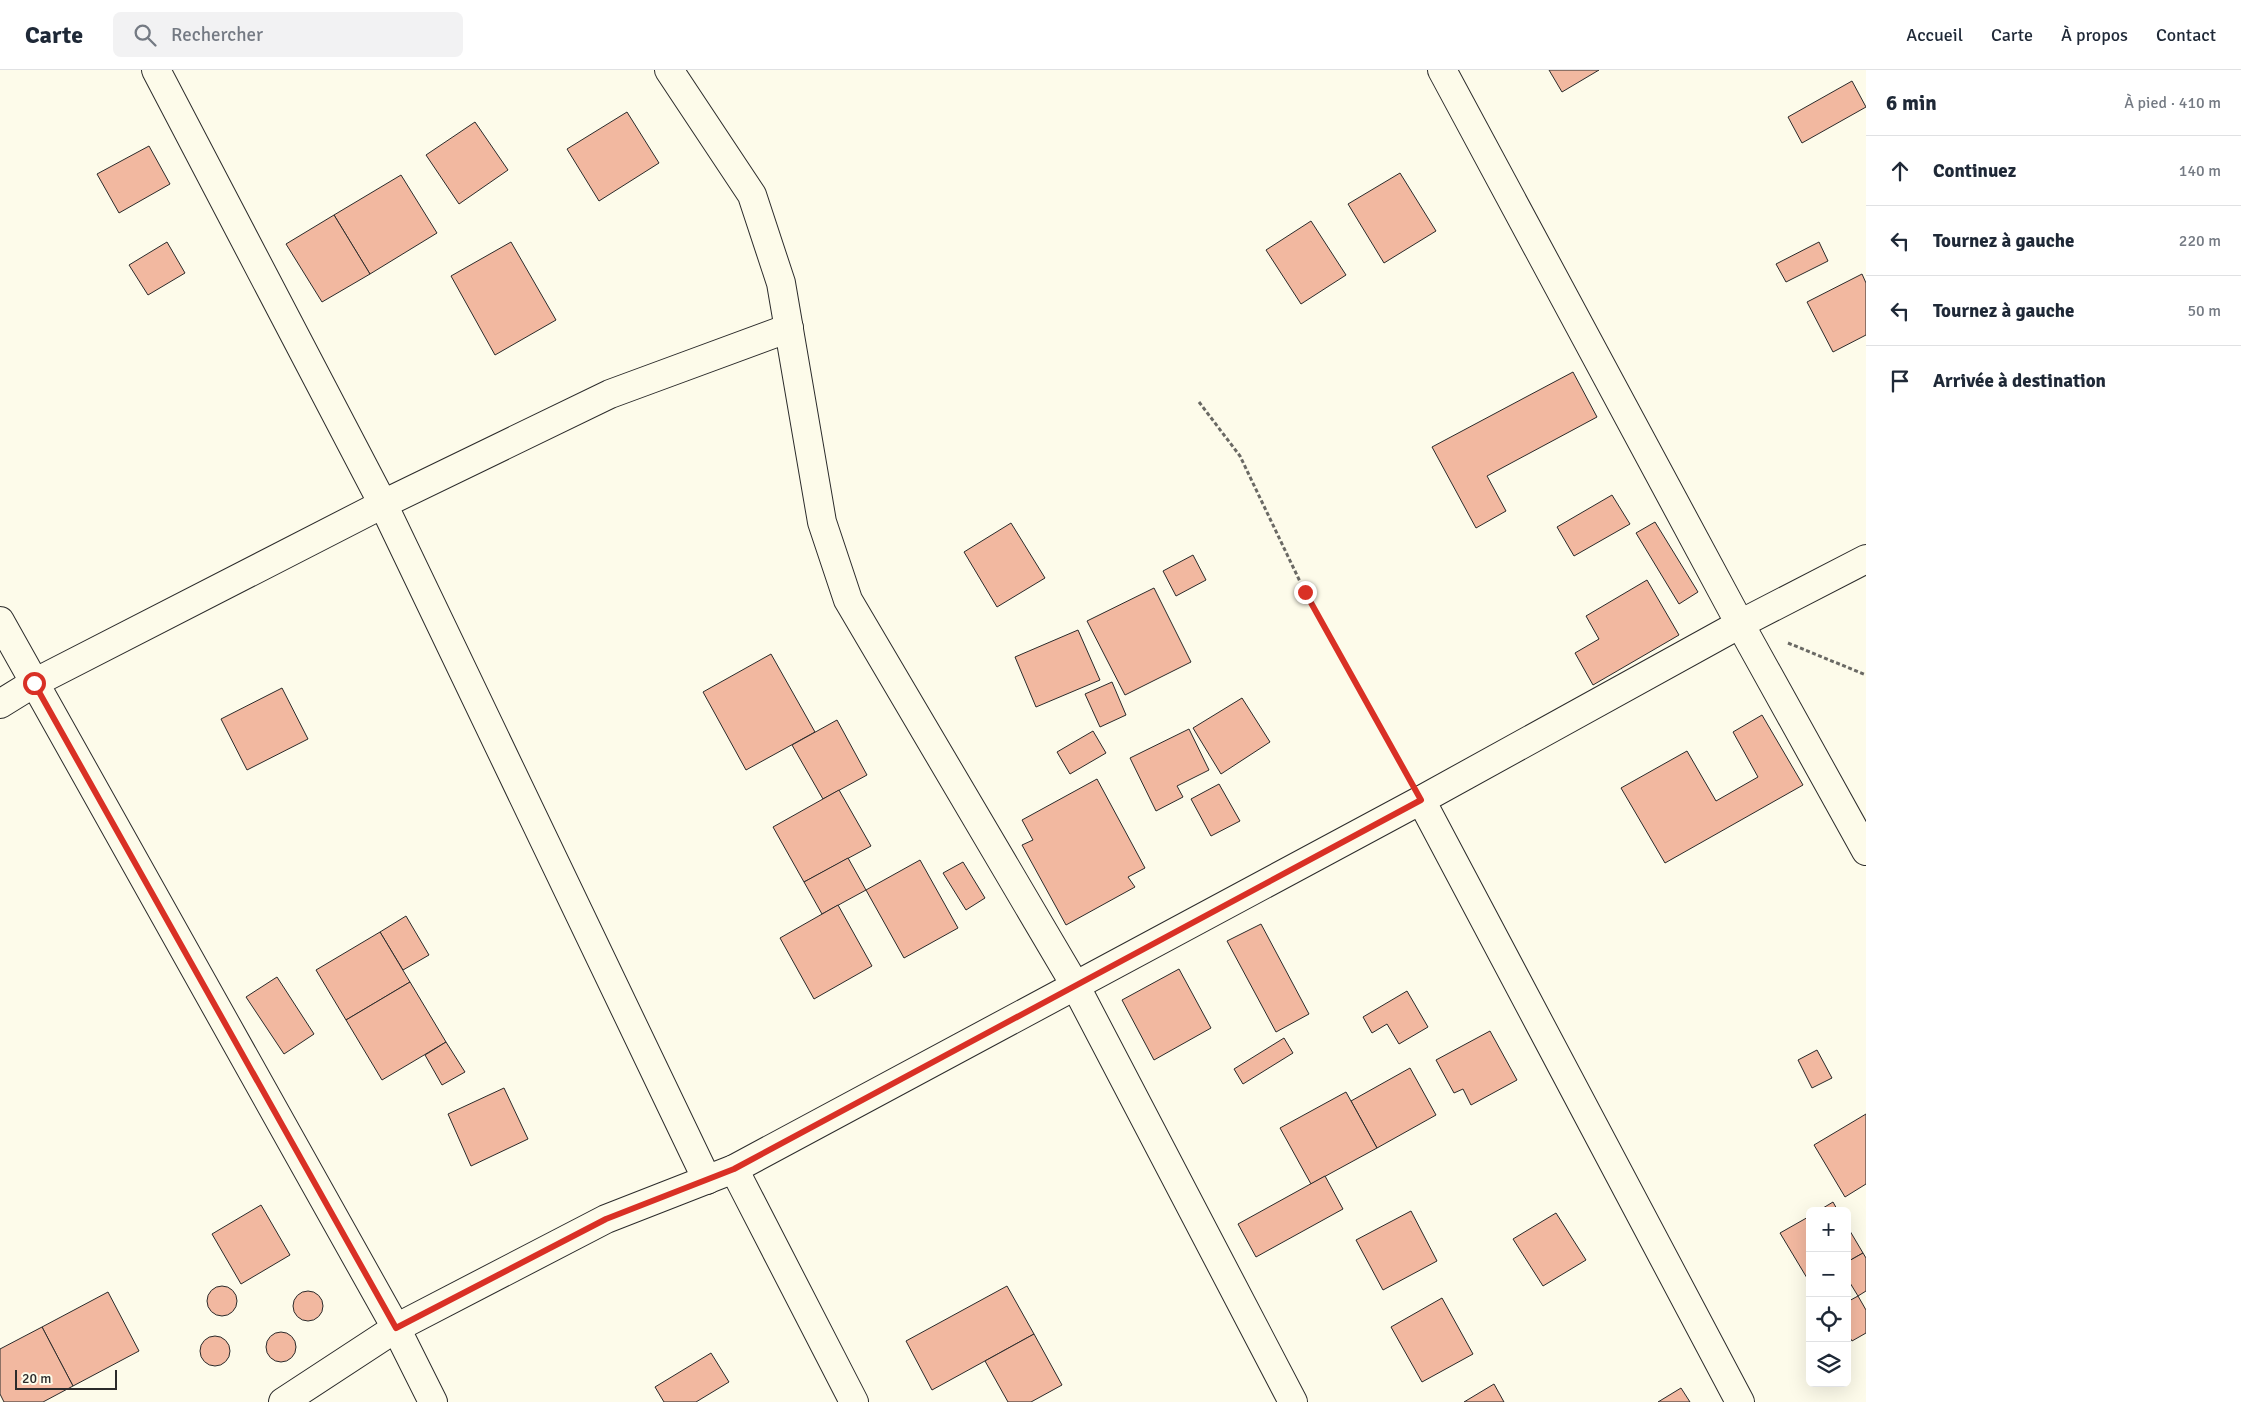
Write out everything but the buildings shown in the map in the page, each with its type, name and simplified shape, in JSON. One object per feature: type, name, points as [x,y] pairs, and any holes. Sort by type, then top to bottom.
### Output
[{"type":"street","points":[[156,70],[382,504],[707,1180]]},
{"type":"street","points":[[669,70],[752,195],[781,283],[822,522],[848,600],[1076,985],[1293,1402]]},
{"type":"street","points":[[1442,70],[1740,624],[1866,851]]},
{"type":"street","points":[[0,704],[34,683],[382,504],[610,394],[788,328]]},
{"type":"street","points":[[283,1402],[396,1328],[606,1219],[734,1169],[1421,800],[1740,624],[1866,559]]},
{"type":"street","points":[[0,621],[396,1328],[433,1402]]},
{"type":"street","points":[[1421,800],[1740,1402]]},
{"type":"street","points":[[734,1169],[854,1402]]},
{"type":"path","points":[[1199,402],[1240,456],[1305,592],[1421,800]]},
{"type":"path","points":[[1785,642],[1866,675]]},
{"type":"route","points":[[34,683],[396,1328],[606,1219],[734,1169],[1421,800],[1305,592]]}]
